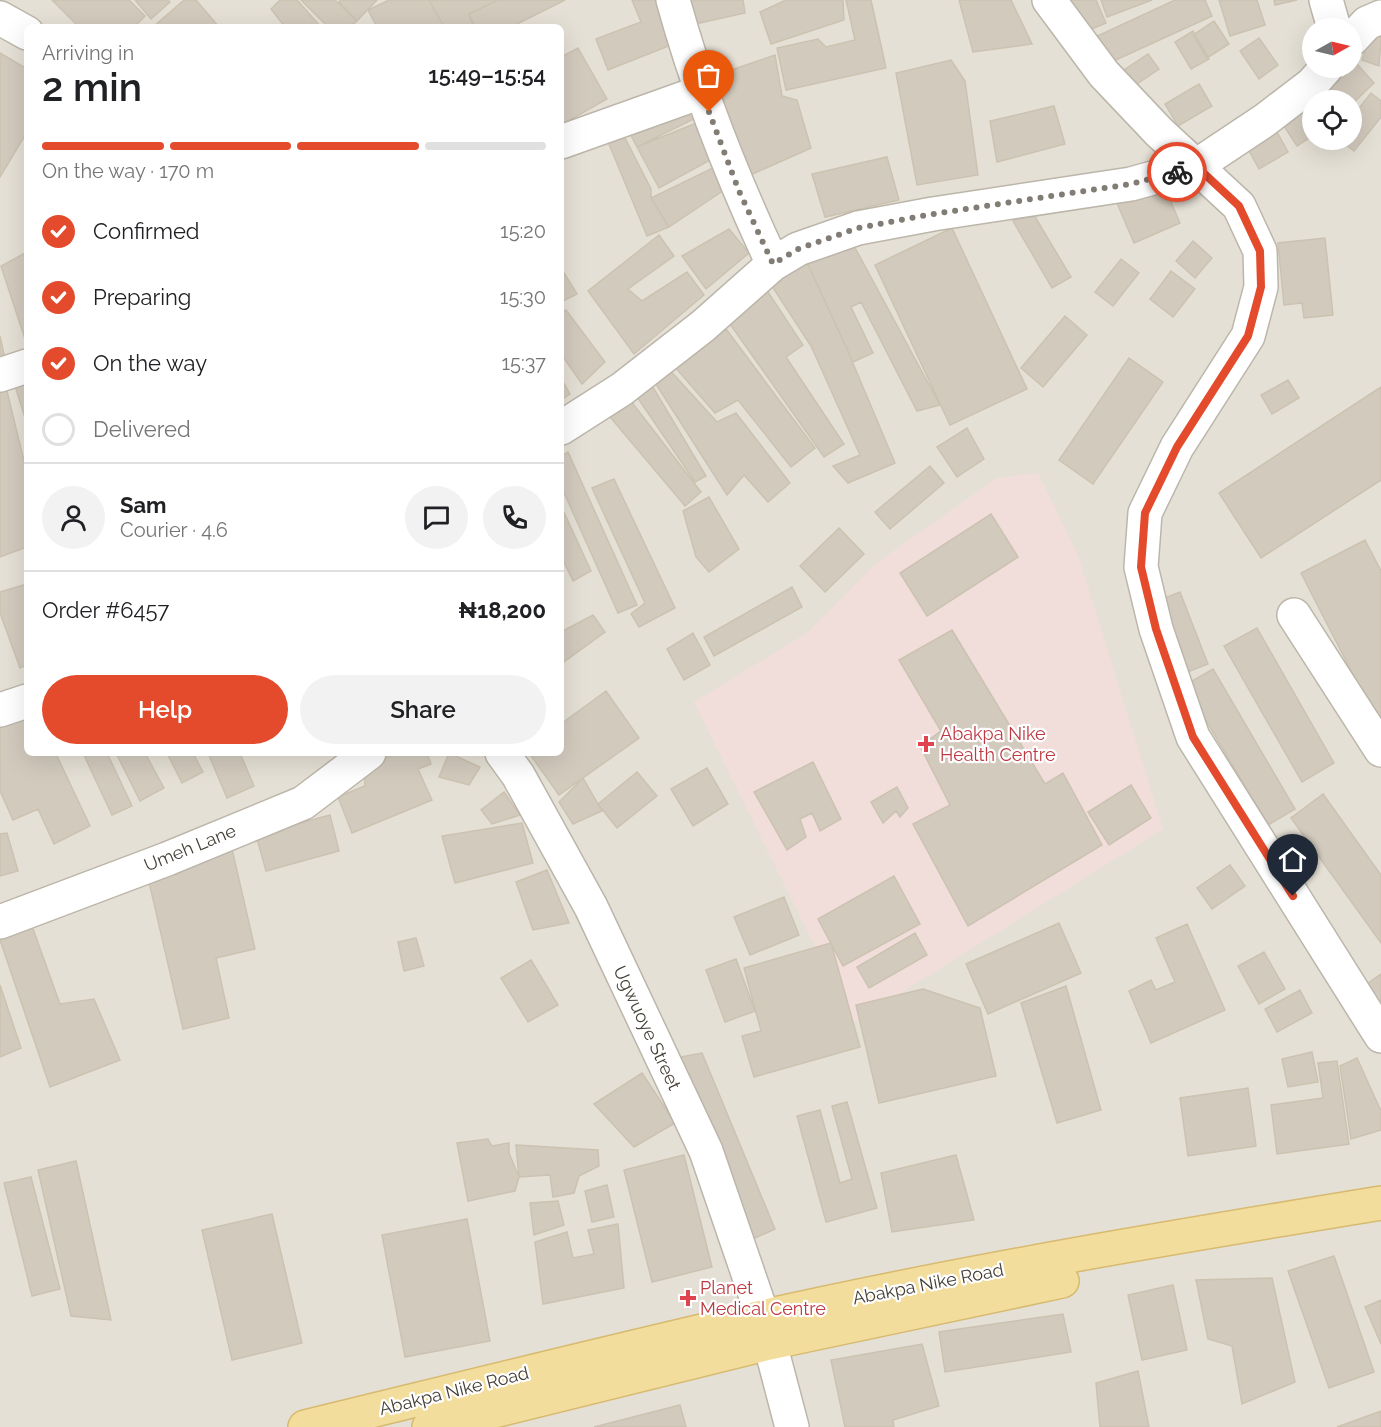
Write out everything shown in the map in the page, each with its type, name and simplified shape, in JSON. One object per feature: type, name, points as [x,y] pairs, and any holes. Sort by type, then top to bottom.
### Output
[{"type":"main road","name":"Abakpa Nike Road","points":[[429,1427],[766,1330],[999,1269],[1138,1243],[1381,1203]]},
{"type":"main road","name":"Abakpa Nike Road","points":[[305,1427],[766,1330],[1052,1282],[1296,1237],[1381,1227]]},
{"type":"street","points":[[673,0],[701,92],[739,191],[773,264]]},
{"type":"street","points":[[1049,0],[1104,74],[1239,206],[1260,251],[1261,287],[1248,336],[1177,447],[1145,513],[1141,567],[1156,629],[1193,737],[1381,1036]]},
{"type":"street","points":[[1326,0],[1331,18]]},
{"type":"street","points":[[1362,27],[1366,22],[1381,17]]},
{"type":"street","points":[[0,18],[24,31]]},
{"type":"street","points":[[564,426],[622,389],[703,326],[773,264],[798,249],[858,228],[933,214],[1131,184],[1196,166],[1265,120],[1317,78]]},
{"type":"street","points":[[564,141],[701,92]]},
{"type":"street","points":[[0,375],[24,367]]},
{"type":"street","points":[[1294,615],[1381,750]]},
{"type":"street","points":[[0,710],[24,702]]},
{"type":"street","name":"Umeh Lane","points":[[0,922],[167,859],[303,803],[365,756]]},
{"type":"street","name":"Ugwuoye Street","points":[[504,756],[518,775],[591,907],[706,1151],[766,1330],[792,1427]]},
{"type":"shaded area","points":[[0,0],[1381,0],[1381,1427],[0,1427]]},
{"type":"shaded area","name":"Abakpa Nike Health Centre","points":[[1038,473],[1078,555],[1163,829],[851,1024],[839,995],[694,702],[807,633],[875,564],[997,478]]},
{"type":"building","points":[[52,0],[129,0],[145,16],[137,24],[76,24]]},
{"type":"building","points":[[135,0],[168,0],[170,2],[151,19]]},
{"type":"building","points":[[184,0],[196,0],[216,24],[156,24]]},
{"type":"building","points":[[280,0],[297,0],[318,24],[283,24],[271,9]]},
{"type":"building","points":[[301,0],[335,0],[357,21],[354,24],[325,24]]},
{"type":"building","points":[[340,0],[377,0],[357,21],[339,2]]},
{"type":"building","points":[[389,0],[429,0],[442,24],[375,24],[368,10]]},
{"type":"building","points":[[429,0],[498,0],[469,14],[472,24],[442,24]]},
{"type":"building","points":[[498,0],[565,0],[517,24],[474,24],[469,14]]},
{"type":"building","points":[[632,0],[665,0],[681,41],[608,70],[596,39],[641,22]]},
{"type":"building","points":[[688,0],[743,0],[745,13],[695,24]]},
{"type":"building","points":[[786,0],[843,0],[844,20],[771,44],[760,12]]},
{"type":"building","points":[[846,0],[871,0],[886,68],[786,90],[777,48],[818,39],[826,47],[855,40]]},
{"type":"building","points":[[959,0],[1011,0],[1032,44],[973,52]]},
{"type":"building","points":[[1067,0],[1096,0],[1106,23],[1082,33]]},
{"type":"building","points":[[1101,0],[1152,0],[1107,17]]},
{"type":"building","points":[[1175,0],[1205,0],[1212,16],[1107,64],[1095,37]]},
{"type":"building","points":[[1219,0],[1257,0],[1265,25],[1230,36]]},
{"type":"building","points":[[1274,0],[1297,0],[1275,5]]},
{"type":"building","points":[[1214,21],[1229,44],[1207,58],[1193,35]]},
{"type":"building","points":[[1193,31],[1209,59],[1191,69],[1175,42]]},
{"type":"building","points":[[1370,34],[1381,37],[1379,66],[1362,60]]},
{"type":"building","points":[[1259,38],[1278,65],[1259,79],[1240,51]]},
{"type":"building","points":[[578,48],[607,99],[564,123],[564,55]]},
{"type":"building","points":[[0,53],[24,67],[24,137],[0,177]]},
{"type":"building","points":[[1148,54],[1159,69],[1134,86],[1124,70]]},
{"type":"building","points":[[775,55],[782,96],[797,100],[811,148],[746,177],[708,78]]},
{"type":"building","points":[[951,60],[965,81],[978,175],[917,185],[896,73]]},
{"type":"building","points":[[1362,70],[1374,83],[1362,94],[1362,90],[1329,90],[1342,78],[1362,78]]},
{"type":"building","points":[[1199,84],[1212,106],[1178,126],[1165,104]]},
{"type":"building","points":[[1371,93],[1381,101],[1381,117],[1362,141],[1362,104]]},
{"type":"building","points":[[694,103],[700,116],[637,147],[627,128]]},
{"type":"building","points":[[1302,105],[1302,143],[1297,146],[1280,120]]},
{"type":"building","points":[[1054,106],[1065,144],[997,162],[990,121]]},
{"type":"building","points":[[699,122],[714,158],[659,188],[637,147]]},
{"type":"building","points":[[621,130],[651,189],[651,198],[669,227],[647,236],[606,137]]},
{"type":"building","points":[[1276,130],[1288,152],[1259,169],[1247,147]]},
{"type":"building","points":[[887,157],[899,200],[825,217],[812,174]]},
{"type":"building","points":[[717,166],[727,188],[669,227],[651,198]]},
{"type":"building","points":[[1163,183],[1180,223],[1134,243],[1117,203]]},
{"type":"building","points":[[1031,210],[1071,277],[1052,288],[1013,221]]},
{"type":"building","points":[[952,228],[1027,389],[950,425],[875,265]]},
{"type":"building","points":[[729,229],[749,253],[706,289],[682,256]]},
{"type":"building","points":[[659,235],[674,256],[628,289],[642,301],[687,272],[704,295],[634,354],[588,291]]},
{"type":"building","points":[[1325,238],[1333,315],[1304,318],[1302,303],[1284,305],[1278,243]]},
{"type":"building","points":[[1193,241],[1212,258],[1195,278],[1176,261]]},
{"type":"building","points":[[853,244],[940,405],[917,411],[861,302],[851,307],[873,353],[853,362],[804,256]]},
{"type":"building","points":[[24,254],[24,336],[1,266]]},
{"type":"building","points":[[804,256],[847,349],[895,463],[848,483],[833,466],[860,455],[811,346],[768,280]]},
{"type":"building","points":[[1121,259],[1139,273],[1113,306],[1095,292]]},
{"type":"building","points":[[1171,271],[1195,289],[1173,317],[1150,299]]},
{"type":"building","points":[[564,273],[577,294],[564,300]]},
{"type":"building","points":[[764,286],[803,345],[786,357],[844,444],[824,457],[730,324]]},
{"type":"building","points":[[566,310],[605,362],[582,384],[564,358],[564,311]]},
{"type":"building","points":[[1065,316],[1087,335],[1043,387],[1021,368]]},
{"type":"building","points":[[726,329],[815,448],[791,467],[738,400],[715,413],[675,367]]},
{"type":"building","points":[[0,336],[4,354],[0,355]]},
{"type":"building","points":[[1129,358],[1163,382],[1093,484],[1059,460]]},
{"type":"building","points":[[667,367],[717,422],[736,413],[790,483],[768,502],[744,475],[727,495],[654,381]]},
{"type":"building","points":[[1288,380],[1299,398],[1272,414],[1261,395]]},
{"type":"building","points":[[24,383],[24,414],[15,386]]},
{"type":"building","points":[[564,383],[570,394],[564,398]]},
{"type":"building","points":[[651,384],[706,476],[695,482],[635,394]]},
{"type":"building","points":[[1381,387],[1381,480],[1261,558],[1219,493]]},
{"type":"building","points":[[7,391],[24,461],[24,548],[0,557],[0,392]]},
{"type":"building","points":[[627,396],[701,492],[685,506],[606,412]]},
{"type":"building","points":[[967,428],[984,459],[957,477],[937,447]]},
{"type":"building","points":[[568,452],[637,605],[618,613],[564,493],[564,454]]},
{"type":"building","points":[[930,466],[944,483],[890,529],[875,512]]},
{"type":"building","points":[[614,479],[675,608],[639,627],[631,614],[645,603],[592,488]]},
{"type":"building","points":[[709,497],[739,549],[709,572],[696,557],[683,511]]},
{"type":"building","points":[[564,512],[591,571],[573,581],[564,562]]},
{"type":"building","points":[[991,514],[1018,557],[927,616],[900,573]]},
{"type":"building","points":[[839,528],[864,554],[825,592],[800,566]]},
{"type":"building","points":[[1365,540],[1381,571],[1381,729],[1301,573]]},
{"type":"building","points":[[24,585],[24,666],[20,668],[0,613],[0,592]]},
{"type":"building","points":[[792,587],[802,607],[714,656],[704,637]]},
{"type":"building","points":[[1180,592],[1208,664],[1182,674],[1155,602]]},
{"type":"building","points":[[593,615],[605,632],[564,662],[564,630]]},
{"type":"building","points":[[1257,628],[1334,763],[1302,782],[1224,646]]},
{"type":"building","points":[[952,630],[1045,784],[1063,773],[1102,845],[968,926],[913,824],[950,805],[920,746],[941,731],[899,660]]},
{"type":"building","points":[[693,633],[710,665],[684,680],[667,649]]},
{"type":"building","points":[[1213,669],[1295,809],[1268,825],[1185,685]]},
{"type":"building","points":[[606,691],[639,738],[559,795],[531,756],[564,756],[564,722]]},
{"type":"building","points":[[24,717],[24,756],[57,756],[90,826],[54,844],[38,809],[13,820],[0,791],[0,728]]},
{"type":"building","points":[[84,756],[108,756],[132,806],[112,815]]},
{"type":"building","points":[[118,756],[147,756],[164,788],[140,801]]},
{"type":"building","points":[[168,756],[195,756],[203,772],[182,783]]},
{"type":"building","points":[[209,756],[241,756],[254,786],[227,798]]},
{"type":"building","points":[[390,756],[428,756],[431,764],[418,769],[432,800],[352,833],[338,797],[365,786],[364,767]]},
{"type":"building","points":[[448,756],[456,756],[480,767],[469,785],[439,777]]},
{"type":"building","points":[[813,762],[841,819],[820,831],[812,813],[800,819],[806,837],[787,850],[754,792]]},
{"type":"building","points":[[707,768],[728,804],[693,826],[671,789]]},
{"type":"building","points":[[637,772],[657,796],[617,828],[598,804]]},
{"type":"building","points":[[583,778],[602,811],[573,824],[559,802]]},
{"type":"building","points":[[1131,785],[1151,818],[1109,845],[1088,812]]},
{"type":"building","points":[[897,787],[908,808],[900,817],[896,811],[883,823],[871,802]]},
{"type":"building","points":[[504,792],[520,815],[492,824],[481,810]]},
{"type":"building","points":[[1323,794],[1381,875],[1381,943],[1291,818]]},
{"type":"building","points":[[330,815],[339,851],[266,871],[256,835]]},
{"type":"building","points":[[522,823],[533,863],[455,883],[442,836]]},
{"type":"building","points":[[7,833],[18,871],[0,876],[0,834]]},
{"type":"building","points":[[232,849],[255,949],[216,958],[229,1018],[183,1029],[146,869]]},
{"type":"building","points":[[1230,865],[1245,886],[1212,909],[1197,888]]},
{"type":"building","points":[[547,870],[569,923],[533,930],[516,882]]},
{"type":"building","points":[[894,876],[920,924],[843,966],[818,919]]},
{"type":"building","points":[[784,897],[799,935],[750,955],[734,917]]},
{"type":"building","points":[[1059,923],[1081,973],[988,1014],[966,964]]},
{"type":"building","points":[[1187,924],[1225,1010],[1151,1043],[1129,991],[1151,980],[1156,990],[1175,982],[1156,938]]},
{"type":"building","points":[[32,926],[60,1004],[94,999],[120,1060],[50,1087],[0,940]]},
{"type":"building","points":[[915,933],[927,955],[869,988],[857,967]]},
{"type":"building","points":[[416,938],[424,966],[404,971],[398,942]]},
{"type":"building","points":[[831,943],[860,1047],[754,1077],[742,1036],[761,1031],[744,968]]},
{"type":"building","points":[[1264,952],[1285,989],[1259,1004],[1238,966]]},
{"type":"building","points":[[736,959],[755,1011],[725,1022],[706,970]]},
{"type":"building","points":[[531,960],[558,1005],[528,1022],[501,978]]},
{"type":"building","points":[[1381,974],[1381,1005],[1367,984]]},
{"type":"building","points":[[0,985],[21,1048],[0,1057]]},
{"type":"building","points":[[1066,986],[1101,1110],[1057,1123],[1021,1003]]},
{"type":"building","points":[[923,989],[980,1008],[996,1076],[879,1103],[856,1005]]},
{"type":"building","points":[[1300,990],[1312,1013],[1277,1032],[1265,1009]]},
{"type":"building","points":[[1312,1052],[1318,1082],[1288,1087],[1282,1059]]},
{"type":"building","points":[[702,1053],[775,1229],[753,1239],[675,1058]]},
{"type":"building","points":[[1357,1058],[1381,1111],[1381,1130],[1351,1139],[1340,1066]]},
{"type":"building","points":[[1337,1061],[1349,1144],[1277,1154],[1271,1105],[1323,1098],[1318,1063]]},
{"type":"building","points":[[642,1073],[675,1123],[634,1147],[594,1104]]},
{"type":"building","points":[[1248,1088],[1256,1146],[1188,1156],[1180,1098]]},
{"type":"building","points":[[847,1102],[877,1208],[826,1222],[797,1116],[820,1110],[840,1183],[852,1179],[832,1106]]},
{"type":"building","points":[[488,1139],[492,1146],[509,1143],[509,1153],[519,1177],[515,1191],[468,1201],[457,1143]]},
{"type":"building","points":[[516,1145],[598,1150],[599,1166],[579,1176],[574,1193],[553,1197],[550,1175],[519,1177]]},
{"type":"building","points":[[684,1155],[712,1267],[652,1282],[624,1170]]},
{"type":"building","points":[[956,1155],[974,1220],[892,1232],[881,1173]]},
{"type":"building","points":[[76,1161],[111,1320],[71,1316],[38,1170]]},
{"type":"building","points":[[31,1177],[60,1289],[32,1296],[4,1183]]},
{"type":"building","points":[[607,1185],[614,1217],[592,1222],[585,1191]]},
{"type":"building","points":[[558,1201],[564,1225],[534,1235],[530,1203]]},
{"type":"building","points":[[272,1214],[302,1343],[232,1360],[202,1230]]},
{"type":"building","points":[[467,1219],[490,1341],[405,1357],[382,1235]]},
{"type":"building","points":[[618,1224],[624,1288],[543,1304],[535,1242],[567,1232],[573,1258],[594,1254],[588,1230]]},
{"type":"building","points":[[1334,1256],[1374,1372],[1329,1388],[1288,1271]]},
{"type":"building","points":[[1272,1278],[1295,1382],[1242,1404],[1232,1346],[1208,1339],[1196,1280]]},
{"type":"building","points":[[1173,1285],[1187,1350],[1142,1360],[1128,1295]]},
{"type":"building","points":[[1381,1300],[1381,1344],[1365,1307]]},
{"type":"building","points":[[1063,1314],[1071,1352],[945,1372],[939,1332]]},
{"type":"building","points":[[922,1344],[939,1406],[893,1420],[894,1427],[845,1427],[831,1360]]},
{"type":"building","points":[[1138,1371],[1149,1427],[1100,1427],[1096,1383]]},
{"type":"building","points":[[680,1405],[686,1427],[594,1427]]},
{"type":"building","points":[[1381,1411],[1381,1427],[1337,1427]]},
{"type":"way so far","points":[[709,112],[739,191],[773,264],[798,249],[858,228],[933,214],[1131,184],[1177,172]]},
{"type":"place","name":"Abakpa Nike Health Centre","points":[[926,744]]},
{"type":"place","name":"Planet Medical Centre","points":[[688,1298]]},
{"type":"route","points":[[1177,172],[1196,166],[1239,206],[1260,251],[1261,287],[1248,336],[1177,447],[1145,513],[1141,567],[1156,629],[1193,737],[1293,896]]}]
